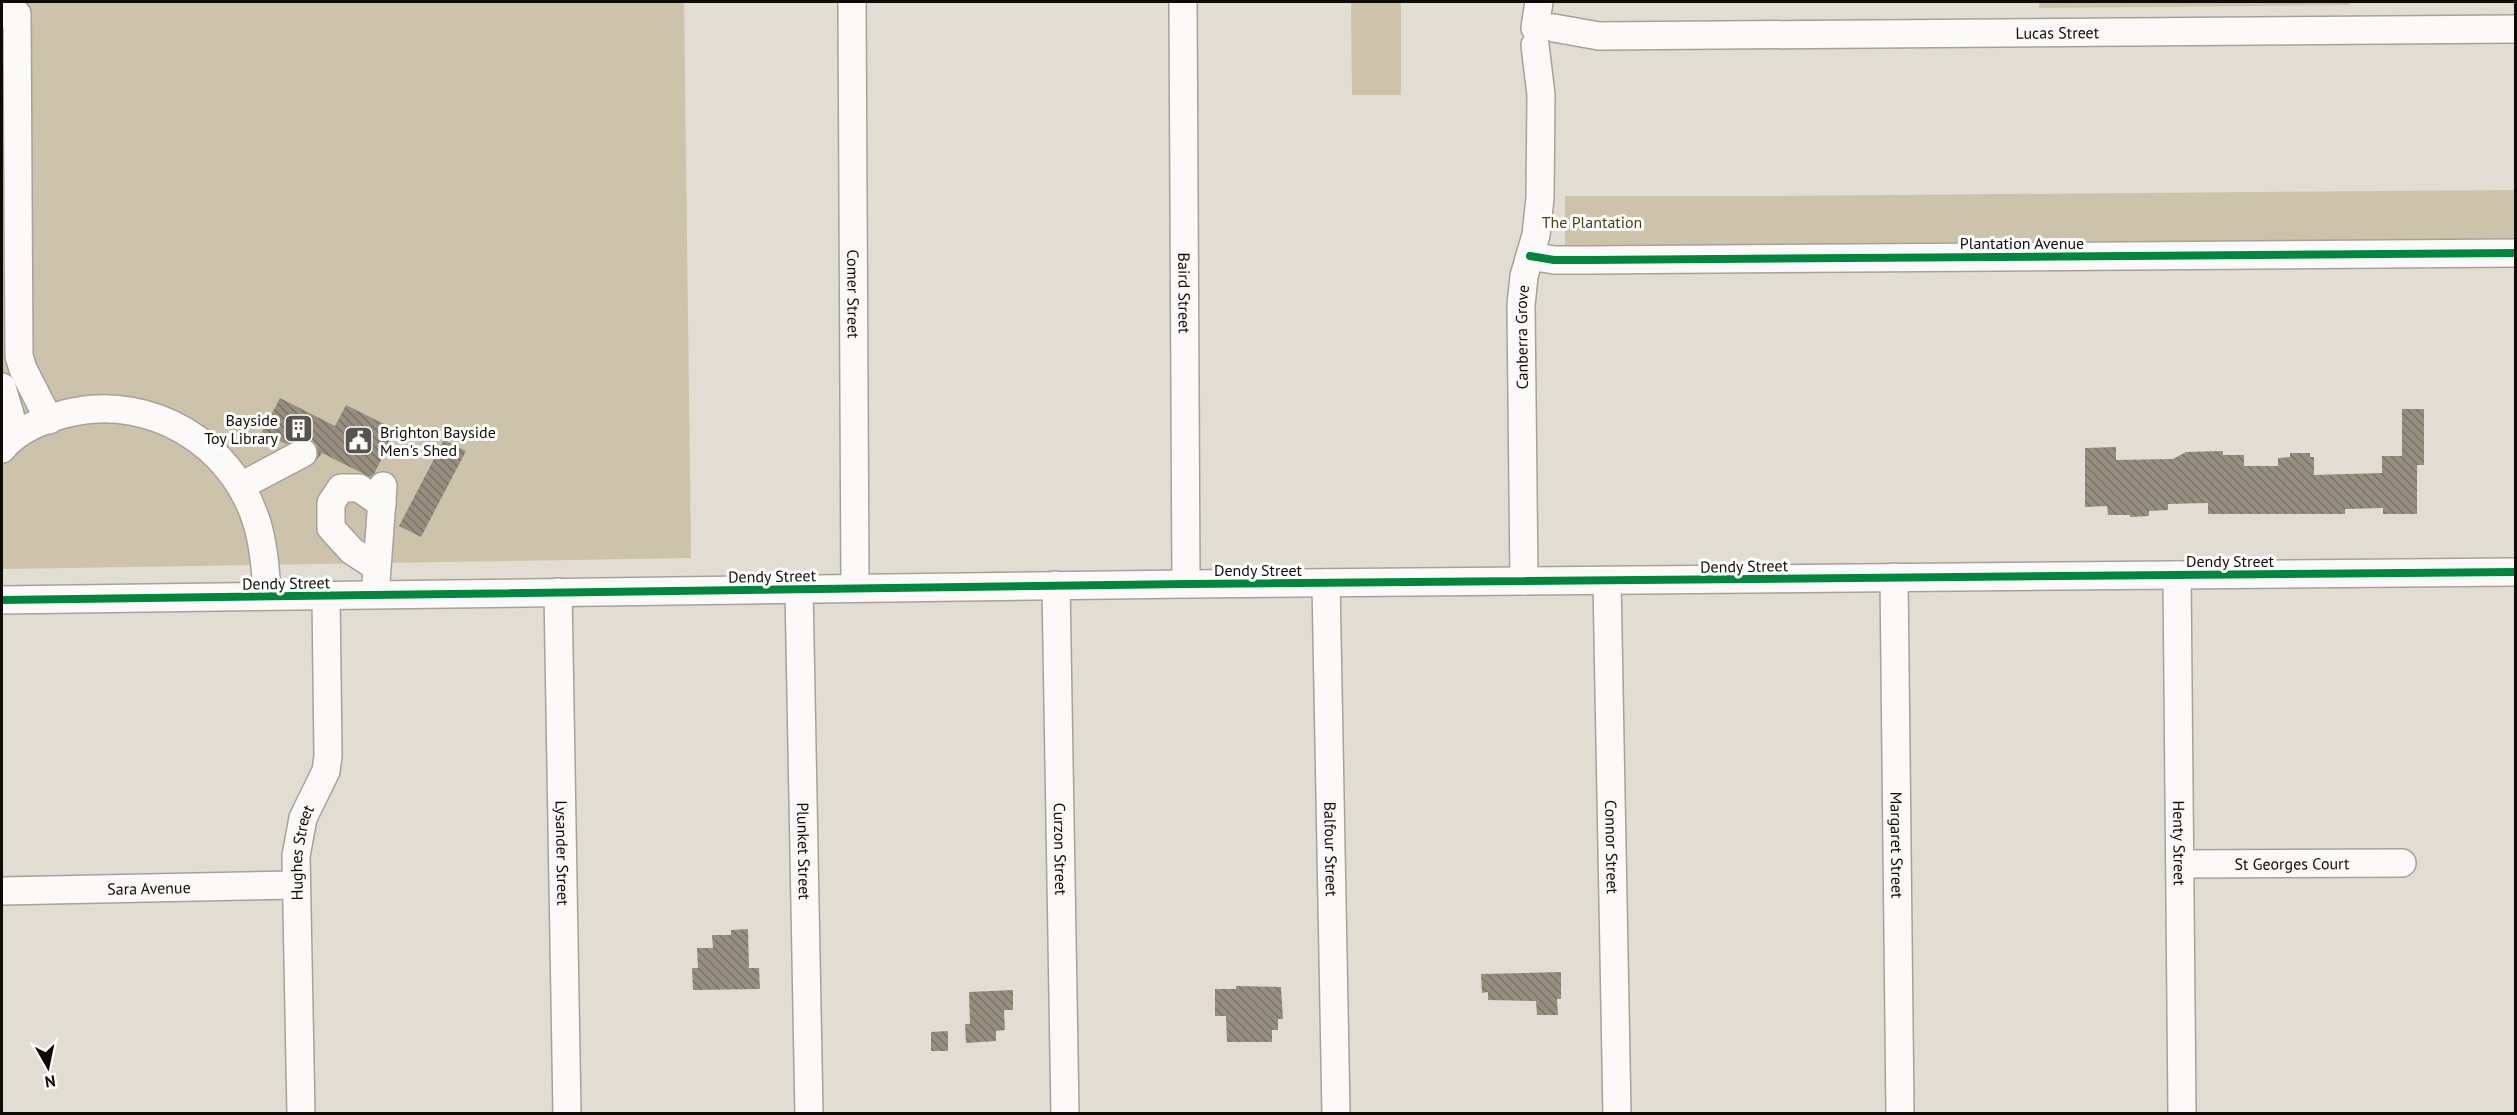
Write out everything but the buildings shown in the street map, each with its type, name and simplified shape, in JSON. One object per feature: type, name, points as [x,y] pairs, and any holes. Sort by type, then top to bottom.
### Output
[{"type":"street","name":"Comer Street","points":[[852,2],[855,588]]},
{"type":"street","name":"Baird Street","points":[[1183,2],[1186,584]]},
{"type":"street","points":[[2,14],[16,14],[10,360],[23,369],[49,420]]},
{"type":"street","name":"Lucas Street","points":[[1545,28],[1599,36],[2516,29]]},
{"type":"street","name":"Canberra Grove","points":[[1524,581],[1521,304],[1522,283],[1539,218],[1540,95],[1545,28]]},
{"type":"street","name":"Plantation Avenue","points":[[1530,256],[1554,260],[1587,260],[2516,253]]},
{"type":"street","points":[[2,387],[9,442],[49,420],[83,410],[110,409],[140,413],[165,420],[194,434],[222,460],[241,486],[256,519],[262,540],[267,596]]},
{"type":"street","points":[[241,486],[303,453]]},
{"type":"street","points":[[375,566],[352,551],[331,528],[331,503],[341,488],[359,488],[383,494],[375,566],[376,595]]},
{"type":"street","name":"Dendy Street","points":[[2,600],[1056,585],[2516,572]]},
{"type":"street","name":"Henty Street","points":[[2177,575],[2182,1113]]},
{"type":"street","name":"Margaret Street","points":[[1894,577],[1900,1113]]},
{"type":"street","name":"Connor Street","points":[[1607,581],[1617,1113]]},
{"type":"street","name":"Balfour Street","points":[[1326,583],[1336,1113]]},
{"type":"street","name":"Curzon Street","points":[[1056,585],[1065,1113]]},
{"type":"street","name":"Plunket Street","points":[[799,589],[809,1113]]},
{"type":"street","name":"Lysander Street","points":[[558,592],[567,1113]]},
{"type":"street","name":"Hughes Street","points":[[301,1113],[298,835],[303,818],[326,771],[328,756],[326,596]]},
{"type":"street","name":"St Georges Court","points":[[2181,864],[2402,863]]},
{"type":"street","name":"Sara Avenue","points":[[2,891],[297,885]]},
{"type":"green space","points":[[2,2],[684,2],[691,558],[2,569]]},
{"type":"green space","points":[[1351,2],[1401,2],[1401,95],[1352,95]]},
{"type":"green space","points":[[2039,2],[2350,2],[2350,5],[2039,8]]},
{"type":"green space","name":"The Plantation","points":[[2515,190],[2515,242],[1572,249],[1565,246],[1565,196]]},
{"type":"cycle path","points":[[1530,256],[1554,260],[1587,260],[2516,253]]},
{"type":"cycle path","points":[[2,600],[1186,584],[2516,572]]},
{"type":"place","name":"Bayside Toy Library","points":[[299,429]]},
{"type":"place","name":"Brighton Bayside Men's Shed","points":[[359,441]]}]
